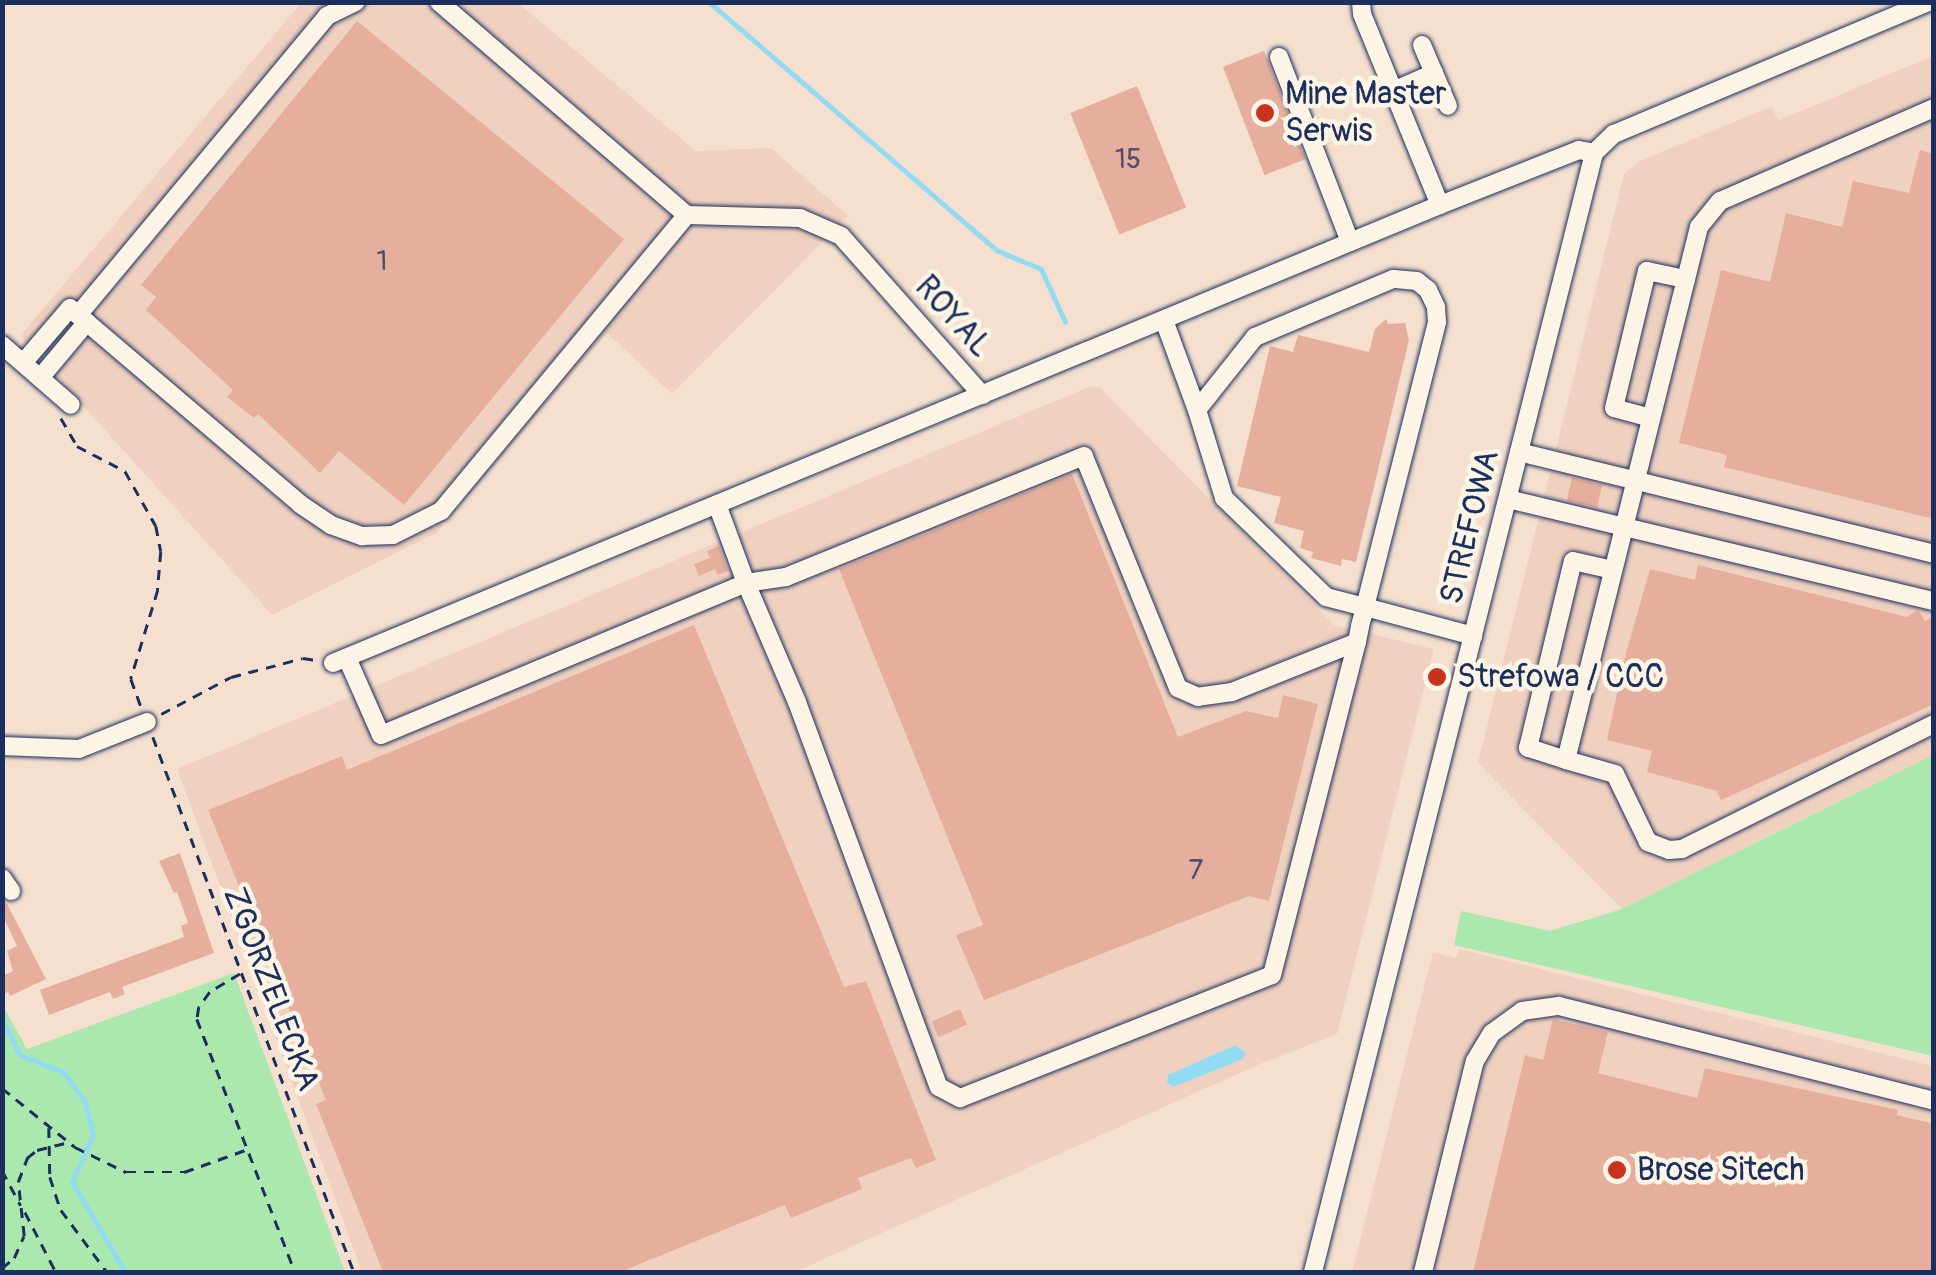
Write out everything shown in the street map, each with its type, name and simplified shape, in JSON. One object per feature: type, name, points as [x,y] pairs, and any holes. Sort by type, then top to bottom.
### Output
[{"type":"street","points":[[23,363],[78,315],[327,16],[356,2]]},
{"type":"street","points":[[78,315],[300,504],[331,525],[362,536],[393,535],[440,510],[687,215],[439,2]]},
{"type":"street","points":[[1361,2],[1440,205]]},
{"type":"street","points":[[1594,152],[1614,134],[1928,2]]},
{"type":"street","points":[[1422,45],[1448,106]]},
{"type":"street","points":[[1279,57],[1350,242]]},
{"type":"street","points":[[1393,91],[1434,73]]},
{"type":"street","points":[[1566,760],[1699,226],[1720,201],[1934,108]]},
{"type":"street","name":"ROYAL","points":[[687,215],[800,218],[841,236],[982,395],[1440,205],[1579,150],[1594,152]]},
{"type":"street","name":"STREFOWA","points":[[1312,1272],[1594,152]]},
{"type":"street","points":[[1651,418],[1614,408],[1647,271],[1686,279]]},
{"type":"street","points":[[717,504],[797,702],[940,1087],[960,1098],[1272,975],[1436,322],[1428,290],[1417,281],[1393,278],[1256,337],[1197,410]]},
{"type":"street","points":[[45,382],[78,315]]},
{"type":"street","points":[[1164,320],[1224,498],[1318,592],[1473,636]]},
{"type":"street","points":[[2,346],[70,405]]},
{"type":"street","points":[[982,395],[340,661],[381,735],[746,583],[786,577],[1084,456],[1178,688],[1198,697],[1232,692],[1356,642]]},
{"type":"street","points":[[1519,452],[1934,554]]},
{"type":"street","points":[[1508,499],[1934,601]]},
{"type":"street","points":[[1613,570],[1572,561],[1528,748],[1615,774],[1648,842],[1669,850],[1682,849],[1934,724]]},
{"type":"street","points":[[2,746],[79,749],[147,722]]},
{"type":"street","points":[[1423,1272],[1475,1061],[1492,1032],[1522,1011],[1559,1006],[1934,1102]]},
{"type":"path","name":"ZGORZELECKA","points":[[45,382],[78,446],[124,471],[156,526],[160,552],[158,590],[131,679],[354,1272]]},
{"type":"path","points":[[147,722],[231,678],[303,658],[340,661]]},
{"type":"path","points":[[242,974],[210,992],[197,1013],[296,1272]]},
{"type":"path","points":[[2,1088],[82,1151],[126,1172],[163,1175],[194,1170],[247,1150]]},
{"type":"path","points":[[49,1126],[50,1177],[60,1210],[107,1272]]},
{"type":"path","points":[[2,1268],[14,1258],[24,1236],[18,1182],[23,1165],[32,1153],[69,1142]]},
{"type":"path","points":[[2,1170],[56,1272]]},
{"type":"shaded area","points":[[301,3],[518,3],[696,151],[771,148],[848,216],[672,394],[607,333],[436,533],[272,615],[20,336]]},
{"type":"shaded area","points":[[1933,56],[1933,755],[1622,909],[1478,763],[1624,174],[1639,161],[1771,107],[1779,120]]},
{"type":"shaded area","points":[[1091,386],[1100,388],[1334,625],[1434,649],[1337,1034],[1260,1064],[795,1272],[362,1272],[177,769]]},
{"type":"shaded area","points":[[1459,949],[1933,1066],[1933,1272],[1352,1272],[1433,952],[1456,958]]},
{"type":"green space","points":[[1933,755],[1933,1056],[1454,945],[1461,911],[1550,931],[1622,909]]},
{"type":"green space","points":[[234,973],[345,1272],[3,1272],[3,1006],[27,1049]]},
{"type":"water","points":[[1236,1045],[1246,1054],[1241,1060],[1173,1087],[1167,1083],[1168,1075]]},
{"type":"building","points":[[357,21],[624,239],[404,505],[339,451],[320,473],[258,414],[254,418],[227,397],[233,390],[146,310],[156,297],[141,285]]},
{"type":"building","name":"Mine Master Serwis","points":[[1264,51],[1306,159],[1264,175],[1223,67]]},
{"type":"building","points":[[1137,86],[1186,207],[1119,234],[1070,113]]},
{"type":"building","points":[[1920,150],[1934,154],[1934,519],[1724,467],[1727,455],[1679,443],[1721,270],[1770,282],[1786,213],[1842,227],[1853,181],[1909,193]]},
{"type":"building","points":[[1386,319],[1388,324],[1405,323],[1409,340],[1356,562],[1342,559],[1341,566],[1311,558],[1313,552],[1300,548],[1304,531],[1274,523],[1281,497],[1237,486],[1270,346],[1293,352],[1298,335],[1369,352],[1375,329]]},
{"type":"building","points":[[1072,474],[1178,737],[1246,711],[1278,718],[1283,695],[1318,704],[1269,901],[1249,896],[984,1000],[956,935],[983,925],[839,569]]},
{"type":"building","points":[[1572,478],[1602,485],[1597,507],[1567,500]]},
{"type":"building","points":[[719,546],[728,571],[718,575],[715,569],[699,576],[694,564],[710,558],[707,551]]},
{"type":"building","points":[[1698,565],[1907,617],[1918,610],[1925,621],[1934,616],[1934,704],[1721,800],[1717,791],[1647,772],[1652,751],[1607,740],[1626,653],[1650,569],[1695,580]]},
{"type":"building","points":[[694,625],[844,987],[866,981],[936,1160],[916,1168],[911,1158],[858,1178],[862,1189],[791,1218],[785,1205],[620,1272],[383,1272],[316,1104],[326,1100],[208,810],[342,756],[347,770]]},
{"type":"building","points":[[180,853],[214,953],[122,987],[125,994],[113,999],[110,992],[49,1015],[40,990],[184,937],[181,926],[188,923],[177,892],[174,893],[159,861]]},
{"type":"building","points":[[6,902],[46,979],[10,996],[8,992],[2,995],[2,976],[13,971],[7,951],[17,946],[2,914]]},
{"type":"building","points":[[960,1009],[967,1025],[939,1037],[932,1022]]},
{"type":"building","points":[[1553,1019],[1608,1032],[1598,1073],[1697,1098],[1705,1068],[1898,1110],[1897,1115],[1934,1124],[1934,1272],[1473,1272],[1525,1055],[1543,1060]]},
{"type":"waterway","points":[[709,2],[996,250],[1041,269],[1065,322]]},
{"type":"waterway","points":[[2,1020],[20,1055],[63,1072],[84,1100],[93,1134],[72,1182],[125,1272]]},
{"type":"place","name":"Mine Master Serwis","points":[[1265,113]]},
{"type":"place","name":"Strefowa / CCC","points":[[1437,677]]},
{"type":"place","name":"Brose Sitech","points":[[1617,1170]]}]
